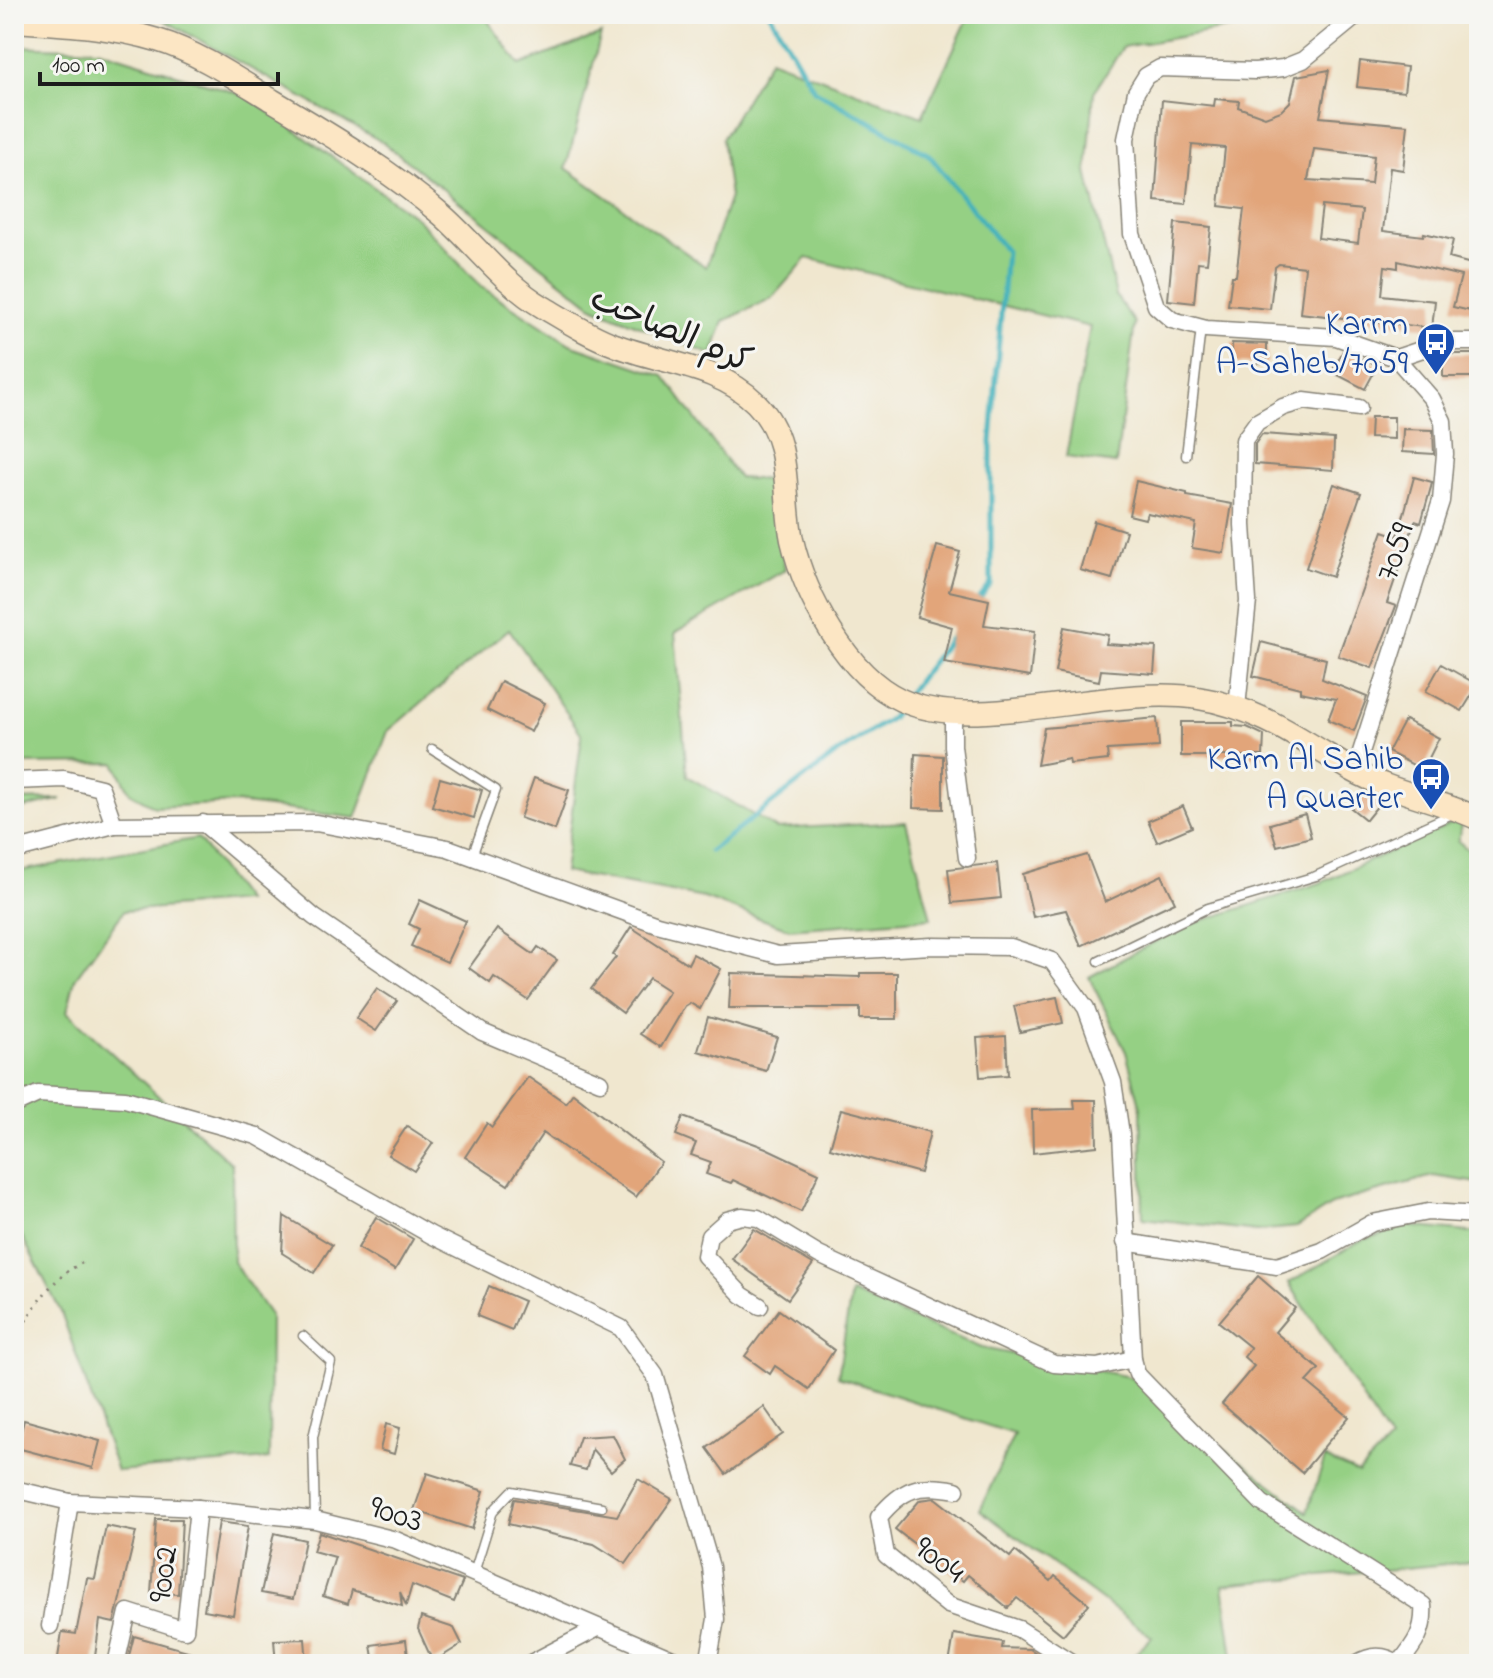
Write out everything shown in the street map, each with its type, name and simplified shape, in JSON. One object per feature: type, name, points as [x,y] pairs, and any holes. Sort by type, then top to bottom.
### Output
[{"type":"street","points":[[1359,14],[1303,60],[1283,68],[1255,71],[1160,68],[1146,76],[1136,92],[1126,139],[1132,234],[1142,270],[1156,306],[1172,320],[1201,328],[1336,337],[1396,358],[1444,342],[1479,342]]},
{"type":"street","name":"كرم الصاحب","points":[[14,21],[109,28],[161,41],[214,65],[337,139],[440,213],[537,304],[612,345],[694,369],[732,385],[756,403],[774,427],[784,456],[792,540],[816,605],[835,639],[866,675],[901,700],[953,714],[1154,694],[1198,698],[1237,707],[1311,742],[1355,771],[1469,814]]},
{"type":"street","name":"7059","points":[[1355,771],[1441,501],[1445,454],[1443,421],[1432,399],[1396,358]]},
{"type":"street","points":[[1237,707],[1248,601],[1243,525],[1244,440],[1257,422],[1283,407],[1304,401],[1359,408]]},
{"type":"street","points":[[953,714],[953,746],[967,858]]},
{"type":"street","points":[[14,781],[64,779],[101,788],[114,825]]},
{"type":"street","points":[[203,823],[314,917],[482,1032],[600,1082]]},
{"type":"street","points":[[14,851],[114,825],[316,823],[448,848],[657,924],[778,955],[931,946],[1011,947],[1052,961],[1086,1008],[1113,1082],[1121,1134],[1125,1242],[1133,1359],[1137,1374],[1262,1503],[1423,1605],[1425,1624],[1418,1641],[1399,1664],[1382,1656],[1363,1659],[1356,1664]]},
{"type":"street","points":[[14,1105],[38,1094],[125,1099],[257,1136],[431,1235],[621,1328],[655,1375],[711,1567],[716,1619],[708,1664]]},
{"type":"street","points":[[1125,1242],[1277,1266],[1322,1251],[1372,1223],[1428,1212],[1479,1215]]},
{"type":"street","points":[[760,1306],[742,1295],[705,1256],[709,1236],[727,1220],[758,1218],[819,1255],[1054,1364],[1097,1367],[1133,1359]]},
{"type":"street","name":"9004","points":[[956,1490],[930,1485],[897,1496],[879,1517],[886,1555],[948,1605],[1019,1629],[1074,1664]]},
{"type":"street","name":"9003","points":[[14,1489],[70,1502],[198,1508],[315,1520],[396,1540],[596,1629],[684,1664]]},
{"type":"street","points":[[50,1626],[70,1502]]},
{"type":"street","name":"9002","points":[[116,1664],[128,1612],[185,1630],[198,1508]]},
{"type":"street","points":[[529,1664],[596,1629]]},
{"type":"lane","points":[[1186,456],[1201,328]]},
{"type":"lane","points":[[432,749],[496,790],[472,856]]},
{"type":"lane","points":[[1099,961],[1208,908],[1316,876],[1469,814]]},
{"type":"lane","points":[[303,1336],[331,1362],[313,1437],[315,1520]]},
{"type":"lane","points":[[474,1573],[493,1511],[512,1491],[602,1507]]},
{"type":"path","points":[[14,1342],[32,1308],[64,1272],[84,1262]]},
{"type":"green space","points":[[153,14],[483,14],[520,65],[601,34],[566,168],[706,267],[730,197],[722,139],[770,59],[922,117],[970,14],[1283,14],[1271,27],[1231,28],[1123,47],[1094,92],[1087,172],[1116,296],[1135,323],[1116,464],[1066,457],[1090,327],[807,258],[772,298],[724,321],[712,355],[595,308],[384,143]]},
{"type":"green space","points":[[14,46],[97,49],[249,97],[418,219],[480,286],[570,344],[664,376],[739,478],[770,480],[785,570],[675,633],[687,776],[777,829],[906,822],[931,918],[789,929],[704,898],[564,872],[582,735],[509,629],[388,731],[356,818],[236,803],[155,807],[130,793],[115,763],[14,764]]},
{"type":"green space","points":[[61,799],[14,811],[14,800]]},
{"type":"green space","points":[[1462,819],[1458,841],[1479,859],[1479,1183],[1433,1176],[1335,1203],[1297,1227],[1257,1231],[1143,1218],[1141,1109],[1126,1052],[1089,977],[1182,927],[1320,883]]},
{"type":"green space","points":[[198,838],[245,901],[124,911],[75,979],[67,1012],[232,1164],[233,1262],[270,1315],[269,1459],[117,1471],[61,1312],[14,1221],[14,872]]},
{"type":"green space","points":[[1408,1226],[1479,1233],[1479,1561],[1223,1585],[1234,1664],[1125,1664],[1152,1637],[980,1510],[1014,1434],[838,1377],[851,1293],[982,1348],[1130,1377],[1307,1512],[1325,1458],[1358,1473],[1390,1441],[1289,1283],[1360,1241]]},
{"type":"building","points":[[1360,61],[1407,67],[1404,92],[1357,87]]},
{"type":"building","points":[[1329,70],[1320,117],[1408,125],[1403,170],[1390,168],[1383,231],[1423,236],[1424,233],[1453,240],[1449,258],[1479,266],[1479,313],[1453,307],[1461,276],[1398,261],[1398,268],[1385,266],[1382,295],[1435,301],[1432,328],[1300,313],[1305,267],[1279,264],[1275,267],[1270,309],[1228,305],[1232,276],[1236,276],[1244,209],[1219,206],[1225,148],[1192,145],[1186,204],[1155,201],[1162,100],[1214,106],[1215,99],[1239,101],[1238,107],[1265,117],[1281,111],[1290,102],[1296,76]],"holes":[[[1314,149],[1374,156],[1371,184],[1308,180]],[[1322,206],[1362,210],[1358,243],[1318,238]]]},
{"type":"building","points":[[1175,223],[1211,227],[1207,263],[1198,262],[1194,303],[1168,300]]},
{"type":"building","points":[[1232,343],[1267,344],[1267,363],[1232,364]]},
{"type":"building","points":[[1343,351],[1378,365],[1365,389],[1332,372]]},
{"type":"building","points":[[1443,354],[1479,354],[1479,377],[1443,377]]},
{"type":"building","points":[[1371,417],[1394,417],[1394,439],[1370,438]]},
{"type":"building","points":[[1403,429],[1433,430],[1434,454],[1402,452]]},
{"type":"building","points":[[1262,434],[1334,439],[1333,470],[1255,464],[1255,444]]},
{"type":"building","points":[[1414,477],[1432,482],[1431,487],[1421,523],[1415,521],[1387,603],[1396,606],[1372,668],[1338,656],[1383,531],[1398,536]]},
{"type":"building","points":[[1136,481],[1187,493],[1187,496],[1232,504],[1224,553],[1192,548],[1196,523],[1147,513],[1145,519],[1129,515]]},
{"type":"building","points":[[1334,484],[1361,493],[1332,577],[1306,568]]},
{"type":"building","points":[[1094,521],[1126,531],[1112,579],[1080,570]]},
{"type":"building","points":[[937,546],[960,552],[949,591],[989,600],[984,625],[1035,631],[1030,677],[944,663],[952,627],[917,617]]},
{"type":"building","points":[[1064,627],[1108,635],[1106,644],[1156,647],[1154,674],[1101,670],[1099,681],[1055,672]]},
{"type":"building","points":[[1261,642],[1326,659],[1322,679],[1367,697],[1354,731],[1328,720],[1336,699],[1300,692],[1300,688],[1253,676]]},
{"type":"building","points":[[1441,664],[1478,685],[1462,711],[1426,691]]},
{"type":"building","points":[[501,681],[545,703],[531,732],[487,710]]},
{"type":"building","points":[[1157,718],[1159,747],[1107,750],[1108,760],[1070,764],[1069,759],[1037,765],[1044,728]]},
{"type":"building","points":[[1405,720],[1439,738],[1423,770],[1388,752]]},
{"type":"building","points":[[1181,722],[1233,722],[1233,726],[1247,727],[1264,735],[1263,756],[1181,756]]},
{"type":"building","points":[[915,754],[943,756],[943,809],[913,808]]},
{"type":"building","points":[[440,778],[482,790],[474,818],[432,806]]},
{"type":"building","points":[[534,778],[569,790],[555,830],[520,818]]},
{"type":"building","points":[[1364,792],[1383,799],[1366,820],[1351,808]]},
{"type":"building","points":[[1183,806],[1192,827],[1157,842],[1148,821]]},
{"type":"building","points":[[1305,814],[1311,837],[1277,846],[1270,824]]},
{"type":"building","points":[[1087,855],[1105,902],[1162,875],[1175,902],[1081,946],[1066,910],[1033,917],[1023,874]]},
{"type":"building","points":[[997,863],[1001,898],[952,903],[948,869]]},
{"type":"building","points":[[420,900],[466,921],[447,962],[411,946],[419,929],[409,924]]},
{"type":"building","points":[[631,927],[688,964],[693,954],[721,969],[700,1009],[690,1003],[685,1006],[661,1047],[640,1034],[669,991],[649,978],[623,1013],[591,989],[616,957],[613,955]]},
{"type":"building","points":[[497,929],[533,954],[538,947],[557,960],[528,1000],[494,977],[490,983],[469,968]]},
{"type":"building","points":[[731,973],[860,977],[860,973],[897,973],[897,1019],[860,1019],[860,1008],[729,1008]]},
{"type":"building","points":[[377,988],[397,1001],[376,1031],[356,1018]]},
{"type":"building","points":[[1057,997],[1063,1023],[1020,1032],[1014,1006]]},
{"type":"building","points":[[708,1017],[777,1037],[766,1071],[698,1051]]},
{"type":"building","points":[[1006,1036],[1008,1075],[980,1077],[977,1038]]},
{"type":"building","points":[[528,1077],[566,1103],[573,1093],[661,1162],[636,1197],[543,1133],[508,1185],[465,1157],[487,1123],[492,1127]]},
{"type":"building","points":[[1074,1100],[1096,1100],[1097,1146],[1033,1153],[1032,1110],[1075,1109]]},
{"type":"building","points":[[841,1109],[930,1132],[920,1173],[830,1148]]},
{"type":"building","points":[[683,1117],[766,1148],[819,1173],[801,1212],[733,1180],[731,1183],[706,1174],[711,1162],[691,1155],[696,1143],[676,1135]]},
{"type":"building","points":[[407,1126],[433,1143],[414,1171],[388,1155]]},
{"type":"building","points":[[284,1216],[332,1245],[314,1273],[282,1253]]},
{"type":"building","points":[[376,1217],[413,1239],[395,1270],[358,1248]]},
{"type":"building","points":[[754,1229],[813,1264],[788,1299],[732,1259]]},
{"type":"building","points":[[1258,1276],[1295,1308],[1275,1332],[1319,1369],[1307,1382],[1349,1417],[1302,1473],[1222,1404],[1254,1366],[1244,1357],[1251,1348],[1219,1322]]},
{"type":"building","points":[[489,1286],[524,1301],[512,1330],[477,1316]]},
{"type":"building","points":[[779,1310],[834,1350],[809,1389],[775,1366],[770,1374],[745,1356]]},
{"type":"building","points":[[764,1407],[783,1434],[726,1474],[707,1448]]},
{"type":"building","points":[[24,1420],[100,1441],[93,1468],[17,1448]]},
{"type":"building","points":[[386,1424],[400,1428],[394,1454],[380,1450]]},
{"type":"building","points":[[613,1435],[625,1459],[611,1471],[592,1449],[586,1470],[570,1466],[580,1437]]},
{"type":"building","points":[[427,1473],[484,1491],[472,1529],[414,1510]]},
{"type":"building","points":[[638,1479],[672,1499],[626,1564],[594,1544],[508,1524],[514,1499],[617,1516]]},
{"type":"building","points":[[935,1498],[1010,1557],[1015,1551],[1051,1581],[1055,1576],[1089,1604],[1063,1635],[1017,1598],[1008,1608],[968,1575],[963,1581],[895,1529],[920,1500]]},
{"type":"building","points":[[156,1519],[182,1519],[178,1594],[151,1593]]},
{"type":"building","points":[[219,1522],[248,1526],[233,1615],[204,1610]]},
{"type":"building","points":[[106,1526],[136,1532],[114,1623],[100,1620],[94,1664],[57,1664],[62,1632],[76,1634],[87,1578],[95,1579]]},
{"type":"building","points":[[319,1532],[463,1581],[454,1602],[412,1585],[406,1605],[400,1592],[402,1606],[352,1590],[348,1604],[323,1596],[335,1557],[313,1551]]},
{"type":"building","points":[[274,1533],[305,1540],[293,1599],[261,1593]]},
{"type":"building","points":[[421,1617],[454,1628],[462,1644],[433,1662],[418,1629]]},
{"type":"building","points":[[954,1634],[1003,1642],[1002,1648],[1030,1649],[1052,1664],[949,1664]]},
{"type":"building","points":[[134,1636],[191,1652],[188,1664],[127,1664]]},
{"type":"building","points":[[305,1639],[307,1664],[276,1664],[274,1640]]},
{"type":"building","points":[[406,1640],[409,1664],[374,1664],[371,1645]]},
{"type":"waterway","points":[[770,14],[814,90],[929,155],[1006,251],[991,442],[991,584],[977,602]]},
{"type":"waterway","points":[[907,695],[952,636]]},
{"type":"waterway","points":[[710,851],[833,756],[891,718],[899,706]]},
{"type":"place","name":"Karrm A-Saheb/7059","points":[[1436,376]]},
{"type":"place","name":"Karm Al Sahib A Quarter","points":[[1431,811]]}]
